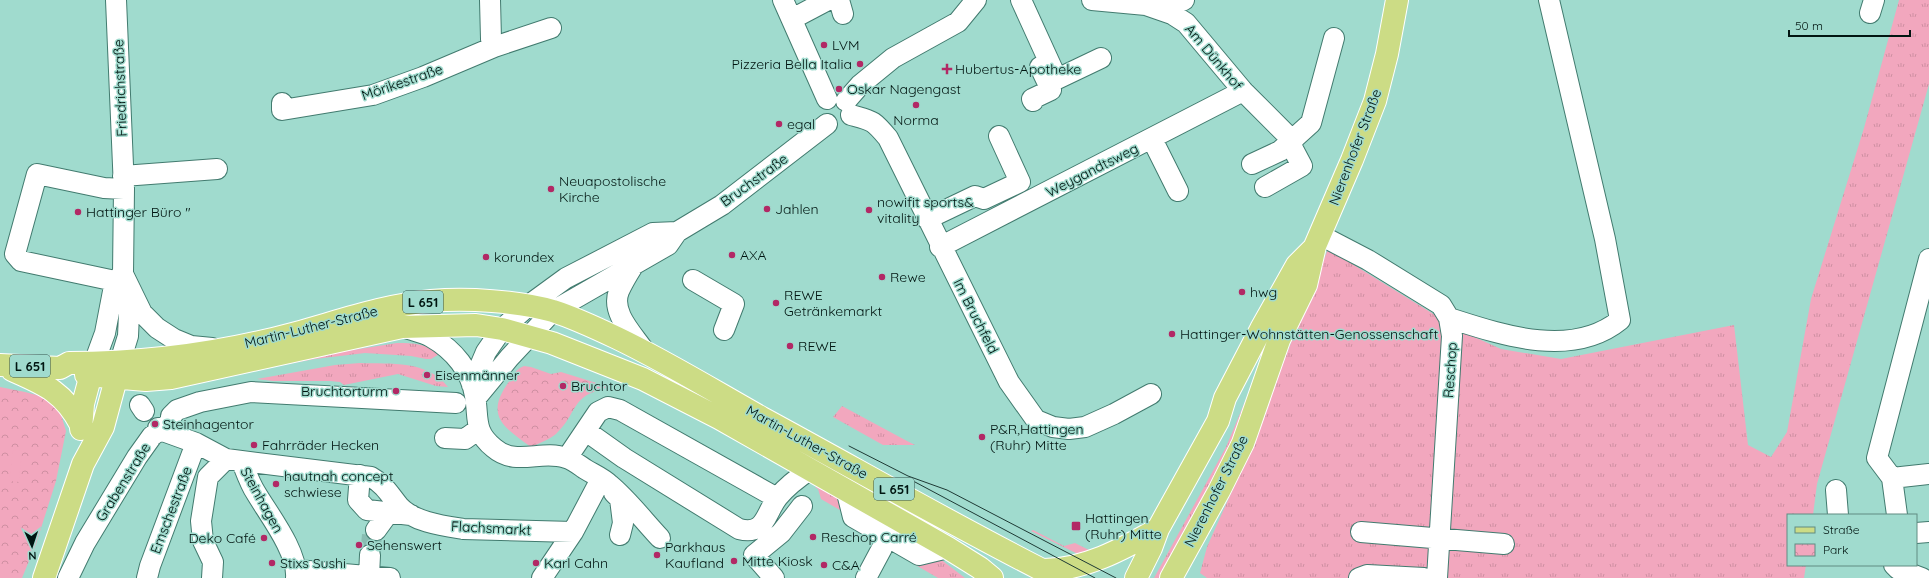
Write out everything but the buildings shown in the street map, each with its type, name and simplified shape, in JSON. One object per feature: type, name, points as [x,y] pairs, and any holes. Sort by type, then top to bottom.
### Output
[{"type":"main road","name":"Nierenhofer Straße","points":[[1171,578],[1219,491],[1243,443],[1279,340],[1306,285],[1317,240],[1352,160],[1375,101],[1387,54],[1397,0]]},
{"type":"main road","name":"Nierenhofer Straße","points":[[1136,578],[1151,548],[1158,529],[1218,421],[1225,398],[1261,329],[1297,265],[1317,240]]},
{"type":"main road","name":"Martin-Luther-Straße","points":[[93,369],[118,370],[174,358],[228,349],[296,333],[390,307],[425,302],[490,302],[529,306],[553,311],[578,319],[645,352],[746,409],[1050,574]]},
{"type":"main road","name":"Martin-Luther-Straße","points":[[118,370],[146,380],[171,378],[402,327],[476,325],[502,329],[528,336],[598,360],[643,379],[719,418],[811,469],[948,548],[980,568],[992,578]]},
{"type":"main road","name":"L 651","points":[[0,365],[60,368],[69,363],[93,369]]},
{"type":"main road","points":[[0,365],[41,383],[57,392],[71,408],[81,425]]},
{"type":"main road","points":[[83,464],[81,425],[83,404],[93,369]]},
{"type":"main road","points":[[44,578],[83,464],[104,427],[118,370]]},
{"type":"main road","name":"L 651","points":[[1050,574],[1103,557],[1132,544],[1158,529]]},
{"type":"main road","points":[[1186,550],[1187,578]]},
{"type":"street","name":"Friedrichstraße","points":[[116,0],[123,182],[123,281],[128,336],[118,370]]},
{"type":"street","points":[[490,0],[491,39],[494,47]]},
{"type":"street","points":[[783,0],[792,19],[842,105]]},
{"type":"street","points":[[792,19],[828,0]]},
{"type":"street","points":[[1010,0],[1051,90],[1032,99],[1033,101]]},
{"type":"street","points":[[1021,0],[1057,79],[1101,58]]},
{"type":"street","name":"Am Dünkhof","points":[[1092,0],[1120,1],[1146,5],[1161,10],[1186,23],[1243,92],[1291,139],[1293,149],[1302,166],[1265,187]]},
{"type":"street","points":[[1161,10],[1184,0]]},
{"type":"street","points":[[1317,240],[1368,260],[1441,306],[1450,318],[1499,334],[1562,342],[1586,338],[1604,331],[1620,320],[1603,231],[1549,0]]},
{"type":"street","name":"Bruchstraße","points":[[553,311],[668,246],[677,232],[722,205],[827,124],[822,120],[820,113],[822,104],[842,105],[860,85],[893,58],[958,22],[967,4]]},
{"type":"street","name":"Mörikestraße","points":[[282,103],[282,110],[373,95],[423,77],[494,47],[551,28]]},
{"type":"street","points":[[1252,164],[1280,150],[1311,123],[1334,38]]},
{"type":"street","name":"Weygandtsweg","points":[[940,246],[1243,92]]},
{"type":"street","name":"Im Bruchfeld","points":[[842,105],[874,122],[888,138],[940,246],[1009,382],[1036,420],[1045,425],[1062,428],[1085,426],[1114,414],[1151,394]]},
{"type":"street","points":[[927,219],[975,196],[984,199],[1020,182],[999,136]]},
{"type":"street","points":[[1152,139],[1178,191]]},
{"type":"street","points":[[123,281],[22,261],[15,254],[37,174],[104,188],[123,182],[217,169]]},
{"type":"street","name":"Bruchstraße","points":[[529,306],[566,278],[653,233],[677,232]]},
{"type":"street","points":[[1896,514],[1892,478],[1878,458],[1929,259]]},
{"type":"street","points":[[633,266],[619,291],[617,304],[621,317],[645,352]]},
{"type":"street","points":[[693,280],[734,304],[724,330]]},
{"type":"street","name":"Friedrichstraße","points":[[123,281],[142,313],[163,332],[191,346],[228,349]]},
{"type":"street","name":"Friedrichstraße","points":[[93,369],[123,281]]},
{"type":"street","points":[[474,391],[486,352],[502,329],[529,306]]},
{"type":"street","points":[[474,391],[553,311]]},
{"type":"street","name":"Reschop","points":[[1437,578],[1452,336],[1450,318]]},
{"type":"street","points":[[402,327],[431,337],[451,352],[461,363],[474,391],[479,429],[494,449],[505,455],[519,458],[552,454],[567,458],[606,482],[660,538]]},
{"type":"street","name":"Grabenstraße","points":[[68,578],[85,543],[117,489],[152,436],[151,418],[171,422],[171,416],[177,410],[200,402],[251,392],[456,403]]},
{"type":"street","points":[[567,458],[598,412],[608,408],[620,410],[777,498]]},
{"type":"street","name":"Steinhagen","points":[[151,418],[196,443],[234,460],[280,530],[297,574]]},
{"type":"street","points":[[445,438],[465,439],[479,429]]},
{"type":"street","points":[[586,431],[624,458],[739,528],[748,531],[758,528],[765,520],[777,498],[795,480],[811,469]]},
{"type":"street","name":"Emschestraße","points":[[147,578],[150,566],[196,443]]},
{"type":"street","name":"Emschestraße","points":[[195,480],[234,460]]},
{"type":"street","name":"Emschestraße","points":[[212,578],[213,562],[205,547],[201,521],[208,477],[234,460]]},
{"type":"street","name":"Flachsmarkt","points":[[234,460],[371,477],[378,481],[392,508],[403,510],[411,515],[442,525],[463,529],[573,532]]},
{"type":"street","points":[[1892,478],[1929,474]]},
{"type":"street","points":[[360,475],[358,500],[367,510],[392,508]]},
{"type":"street","points":[[542,578],[606,482]]},
{"type":"street","points":[[606,482],[620,499],[623,522],[620,535]]},
{"type":"street","points":[[1836,490],[1838,514]]},
{"type":"street","points":[[754,555],[781,533],[802,506]]},
{"type":"street","points":[[376,530],[392,508]]},
{"type":"street","points":[[748,531],[751,548],[754,555],[774,578]]},
{"type":"street","points":[[1361,532],[1504,544]]},
{"type":"street","points":[[1917,533],[1929,532]]},
{"type":"street","points":[[866,578],[882,548]]},
{"type":"street","points":[[369,576],[370,555]]},
{"type":"street","points":[[1894,571],[1922,578]]},
{"type":"street","points":[[297,574],[390,578]]},
{"type":"street","points":[[1359,578],[1367,575],[1424,578]]},
{"type":"green space","points":[[1899,0],[1929,0],[1929,84],[1817,484],[1813,514],[1787,514],[1787,566],[1806,566],[1804,578],[1207,578],[1200,573],[1207,547],[1236,482],[1328,249],[1461,331],[1501,349],[1561,359],[1734,325],[1748,445],[1771,457],[1787,432],[1811,299],[1864,128]]},
{"type":"green space","points":[[1285,306],[1226,457],[1161,578],[1154,578],[1226,447]]},
{"type":"green space","points":[[397,343],[420,345],[441,353],[431,359],[426,359],[411,356],[365,353],[315,359],[277,366],[277,362]]},
{"type":"green space","points":[[360,363],[408,365],[419,368],[430,372],[448,387],[436,386],[398,374],[344,385],[340,382],[330,381],[273,381],[257,379],[335,365]]},
{"type":"green space","points":[[524,366],[551,374],[561,372],[606,386],[606,388],[594,391],[586,396],[576,406],[556,434],[531,447],[507,428],[498,415],[500,397],[514,374],[518,369]]},
{"type":"green space","points":[[0,387],[48,398],[60,411],[66,431],[56,481],[36,544],[22,578],[0,578]]},
{"type":"green space","points":[[842,406],[915,445],[883,445],[833,417]]},
{"type":"green space","points":[[13,450],[22,451],[19,482],[9,481]]},
{"type":"green space","points":[[815,487],[820,487],[838,495],[845,513],[821,499],[818,489]]},
{"type":"green space","points":[[1033,530],[1064,546],[1075,543],[1093,552],[1082,556],[1031,531]]},
{"type":"green space","points":[[939,558],[965,578],[938,578],[914,564],[918,561]]},
{"type":"tunnel","points":[[370,555],[372,535],[376,530]]},
{"type":"tram line","points":[[849,446],[908,476],[947,490],[1116,578]]},
{"type":"tram line","points":[[915,482],[1095,578]]},
{"type":"place","name":"LVM","points":[[824,45]]},
{"type":"place","name":"Pizzeria Bella Italia","points":[[860,64]]},
{"type":"place","name":"Hubertus-Apotheke","points":[[947,69]]},
{"type":"place","name":"Oskar Nagengast","points":[[839,89]]},
{"type":"place","name":"Norma","points":[[916,105]]},
{"type":"place","name":"egal","points":[[779,124]]},
{"type":"place","name":"Neuapostolische Kirche","points":[[551,189]]},
{"type":"place","name":"Jahlen","points":[[767,209]]},
{"type":"place","name":"nowifit sports& vitality","points":[[869,210]]},
{"type":"place","name":"Hattinger Büro \"","points":[[78,212]]},
{"type":"place","name":"AXA","points":[[732,255]]},
{"type":"place","name":"korundex","points":[[486,257]]},
{"type":"place","name":"Rewe","points":[[882,277]]},
{"type":"place","name":"hwg","points":[[1242,292]]},
{"type":"place","name":"REWE Getränkemarkt","points":[[776,303]]},
{"type":"place","name":"Hattinger-Wohnstätten-Genossenschaft","points":[[1172,334]]},
{"type":"place","name":"REWE","points":[[790,346]]},
{"type":"place","name":"Eisenmänner","points":[[427,375]]},
{"type":"place","name":"Bruchtor","points":[[563,386]]},
{"type":"place","name":"Bruchtorturm","points":[[396,391]]},
{"type":"place","name":"Steinhagentor","points":[[155,424]]},
{"type":"place","name":"P&R,Hattingen (Ruhr) Mitte","points":[[982,437]]},
{"type":"place","name":"Fahrräder Hecken","points":[[254,445]]},
{"type":"place","name":"hautnah concept schwiese","points":[[276,484]]},
{"type":"place","name":"Hattingen (Ruhr) Mitte","points":[[1076,526]]},
{"type":"place","name":"Reschop Carré","points":[[813,537]]},
{"type":"place","name":"Deko Café","points":[[264,538]]},
{"type":"place","name":"Sehenswert","points":[[359,545]]},
{"type":"place","name":"Parkhaus Kaufland","points":[[657,555]]},
{"type":"place","name":"Mitte Kiosk","points":[[734,561]]},
{"type":"place","name":"Stixs Sushi","points":[[272,563]]},
{"type":"place","name":"Karl Cahn","points":[[536,563]]},
{"type":"place","name":"C&A","points":[[824,565]]}]
